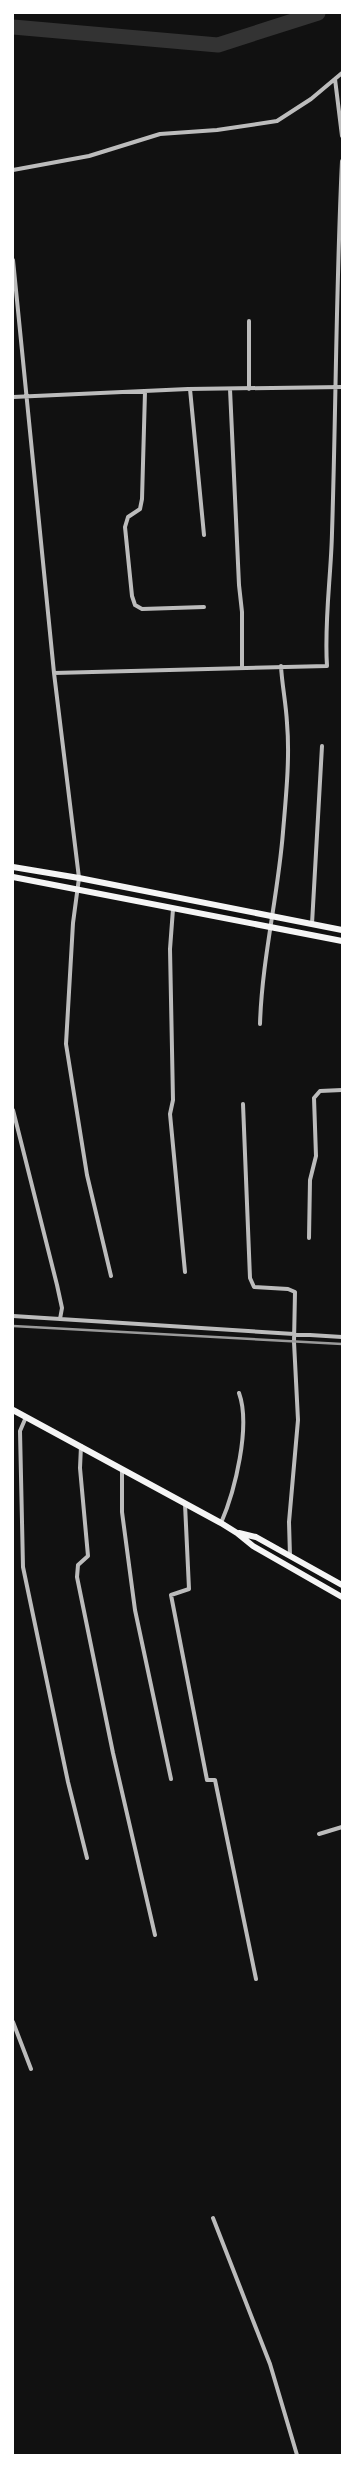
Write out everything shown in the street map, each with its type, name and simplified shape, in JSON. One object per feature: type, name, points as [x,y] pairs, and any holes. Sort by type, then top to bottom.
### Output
[{"type":"main road","points":[[13,867],[79,878],[272,918],[342,930]]},
{"type":"main road","points":[[13,877],[78,888],[173,909],[342,941]]},
{"type":"main road","points":[[13,1410],[221,1523],[237,1533],[253,1546],[342,1596]]},
{"type":"main road","points":[[237,1533],[256,1537],[342,1585]]},
{"type":"street","points":[[13,170],[89,156],[160,134],[217,130],[277,121],[311,99],[342,72]]},
{"type":"street","points":[[335,78],[342,136]]},
{"type":"street","points":[[54,673],[242,666],[327,666],[325,646],[332,533],[334,388],[342,161]]},
{"type":"street","points":[[13,260],[54,673],[79,878],[72,923],[66,1044],[88,1175],[111,1276]]},
{"type":"street","points":[[249,321],[249,389]]},
{"type":"street","points":[[13,397],[190,389],[342,387]]},
{"type":"street","points":[[190,389],[204,535]]},
{"type":"street","points":[[230,389],[242,612],[242,666]]},
{"type":"street","points":[[145,392],[142,499],[140,510],[128,517],[125,527],[132,596],[135,605],[142,609],[204,607]]},
{"type":"street","points":[[260,1024],[261,983],[271,928],[283,832],[287,740],[281,666]]},
{"type":"street","points":[[312,924],[322,746]]},
{"type":"street","points":[[173,909],[170,949],[173,1100],[170,1114],[185,1272]]},
{"type":"street","points":[[309,1238],[310,1180],[316,1156],[314,1098],[320,1091],[342,1090]]},
{"type":"street","points":[[243,1104],[250,1278],[254,1287],[288,1289],[295,1292],[294,1336],[298,1420],[289,1522],[290,1556]]},
{"type":"street","points":[[13,1110],[57,1285],[62,1308],[60,1319]]},
{"type":"street","points":[[13,1316],[294,1336],[342,1338]]},
{"type":"street","points":[[221,1523],[230,1503],[238,1470],[242,1434],[242,1400],[239,1393]]},
{"type":"street","points":[[26,1417],[20,1431],[23,1566],[66,1774],[87,1858]]},
{"type":"street","points":[[81,1446],[80,1468],[88,1556],[78,1565],[77,1577],[113,1753],[155,1935]]},
{"type":"street","points":[[122,1469],[122,1512],[135,1610],[171,1779]]},
{"type":"street","points":[[185,1504],[189,1589],[171,1595],[207,1780],[215,1780],[256,1979]]},
{"type":"street","points":[[319,1834],[342,1827]]},
{"type":"street","points":[[13,2022],[32,2069]]},
{"type":"street","points":[[213,2218],[270,2364],[297,2455]]},
{"type":"waterway","points":[[13,27],[218,45],[318,13]]},
{"type":"railway","points":[[13,1326],[342,1344]]}]
